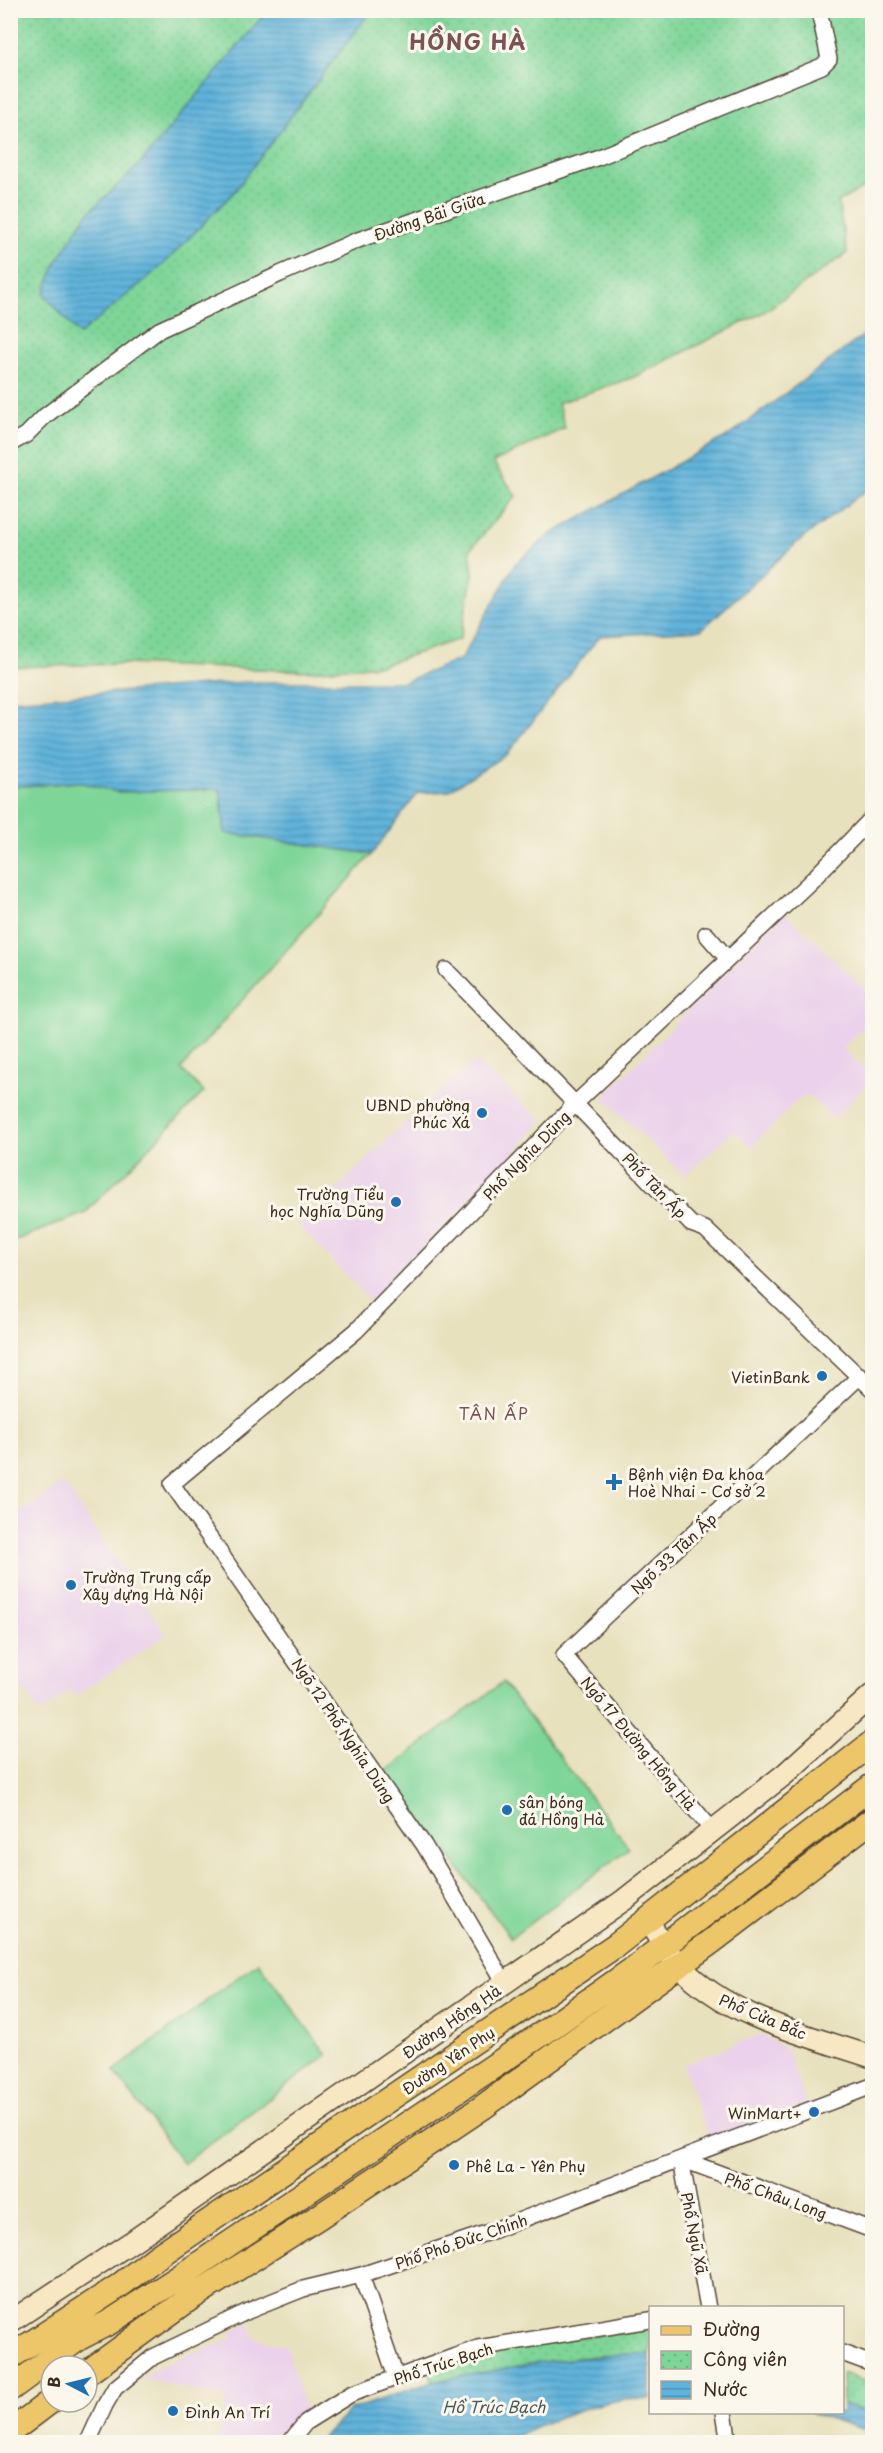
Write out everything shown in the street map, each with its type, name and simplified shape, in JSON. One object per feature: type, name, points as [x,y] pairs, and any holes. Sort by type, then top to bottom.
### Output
[{"type":"main road","name":"Đường Yên Phụ","points":[[10,2357],[119,2286],[158,2256],[648,1921],[873,1743]]},
{"type":"main road","name":"Đường Yên Phụ","points":[[10,2389],[79,2338],[110,2322],[185,2274],[546,2031],[664,1945],[873,1786]]},
{"type":"main road","points":[[99,2364],[189,2299],[330,2210],[560,2051],[873,1820]]},
{"type":"main road","points":[[546,2031],[560,2051]]},
{"type":"main road","points":[[79,2338],[119,2286]]},
{"type":"main road","points":[[10,2432],[39,2410]]},
{"type":"street","name":"Đường Bãi Giữa","points":[[10,444],[26,435],[45,416],[159,330],[358,240],[599,157],[822,66],[829,59],[819,10]]},
{"type":"street","name":"Phố Nghĩa Dũng","points":[[172,1484],[356,1331],[576,1103],[873,818]]},
{"type":"street","points":[[706,934],[728,958]]},
{"type":"street","name":"Phố Tân Ấp","points":[[446,970],[691,1224],[705,1229],[873,1389]]},
{"type":"street","name":"Ngõ 33 Tân Ấp","points":[[564,1655],[860,1376]]},
{"type":"street","name":"Ngõ 12 Phố Nghĩa Dũng","points":[[172,1484],[424,1845],[505,1983]]},
{"type":"street","name":"Ngõ 17 Đường Hồng Hà","points":[[564,1655],[713,1831]]},
{"type":"street","name":"Đường Hồng Hà","points":[[10,2322],[133,2241],[624,1900],[785,1774],[873,1695]]},
{"type":"street","name":"Phố Cửa Bắc","points":[[648,1921],[679,1965],[721,1999],[788,2029],[873,2057]]},
{"type":"street","name":"Phố Phó Đức Chính","points":[[88,2442],[115,2388],[153,2357],[248,2311],[303,2289],[361,2275],[492,2231],[873,2086]]},
{"type":"street","name":"Phố Châu Long","points":[[681,2159],[873,2230]]},
{"type":"street","name":"Phố Ngũ Xã","points":[[681,2159],[708,2306]]},
{"type":"street","points":[[361,2275],[396,2377]]},
{"type":"street","name":"Phố Trúc Bạch","points":[[290,2442],[306,2422],[320,2411],[351,2394],[478,2348],[649,2320]]},
{"type":"street","points":[[844,2353],[873,2364]]},
{"type":"street","points":[[724,2414],[729,2442]]},
{"type":"street","points":[[741,2442],[746,2442]]},
{"type":"shaded area","points":[[784,912],[872,996],[872,1019],[842,1049],[872,1076],[872,1079],[834,1119],[808,1095],[793,1104],[752,1147],[734,1131],[685,1176],[603,1098]]},
{"type":"shaded area","name":"Trường Tiểu học Nghĩa Dũng","points":[[475,1061],[542,1121],[493,1177],[370,1300],[299,1226],[422,1106]]},
{"type":"shaded area","name":"Trường Trung cấp Xây dựng Hà Nội","points":[[63,1482],[166,1635],[75,1696],[70,1690],[40,1713],[11,1671],[11,1520]]},
{"type":"shaded area","points":[[761,2034],[787,2050],[806,2104],[710,2141],[683,2065]]},
{"type":"shaded area","points":[[249,2324],[253,2337],[286,2346],[305,2412],[280,2442],[217,2442],[227,2398],[140,2378],[167,2363],[233,2338],[231,2331]]},
{"type":"green space","points":[[10,11],[872,11],[872,183],[838,202],[847,253],[764,312],[634,377],[558,403],[565,428],[493,462],[516,496],[470,550],[473,574],[460,639],[382,665],[308,671],[124,664],[11,667]]},
{"type":"green space","points":[[78,782],[118,792],[220,789],[225,833],[372,854],[181,1069],[204,1092],[85,1213],[11,1242],[11,787]]},
{"type":"green space","name":"sân bóng đá Hồng Hà","points":[[503,1682],[629,1848],[511,1938],[385,1772]]},
{"type":"green space","points":[[258,1962],[327,2055],[183,2164],[114,2071]]},
{"type":"green space","points":[[649,2327],[649,2354],[568,2359],[432,2382],[430,2373],[472,2353]]},
{"type":"green space","points":[[844,2374],[872,2384],[872,2414],[844,2404]]},
{"type":"water","points":[[267,11],[371,11],[234,192],[164,264],[79,335],[44,294],[56,263],[86,215],[140,164]]},
{"type":"water","points":[[872,329],[872,486],[799,541],[701,630],[600,636],[507,754],[448,791],[418,793],[372,854],[225,833],[220,789],[118,792],[78,782],[11,787],[11,700],[246,682],[404,682],[461,659],[515,564],[551,534],[731,434]]},
{"type":"water","name":"Hồ Trúc Bạch","points":[[649,2354],[649,2399],[627,2399],[580,2410],[548,2421],[505,2442],[318,2442],[350,2410],[432,2382],[533,2363]]},
{"type":"water","points":[[844,2404],[872,2414],[872,2432],[815,2414],[844,2414]]},
{"type":"place","name":"UBND phường Phúc Xá","points":[[482,1113]]},
{"type":"place","name":"Trường Tiểu học Nghĩa Dũng","points":[[396,1202]]},
{"type":"place","name":"VietinBank","points":[[822,1376]]},
{"type":"place","name":"Bệnh viện Đa khoa Hoè Nhai - Cơ sở 2","points":[[614,1482]]},
{"type":"place","name":"Trường Trung cấp Xây dựng Hà Nội","points":[[71,1585]]},
{"type":"place","name":"sân bóng đá Hồng Hà","points":[[507,1810]]},
{"type":"place","name":"WinMart+","points":[[814,2112]]},
{"type":"place","name":"Phê La - Yên Phụ","points":[[454,2165]]},
{"type":"place","name":"Đình An Trí","points":[[173,2411]]},
{"type":"district","name":"HỒNG HÀ","points":[[468,41]]},
{"type":"district","name":"TÂN ẤP","points":[[494,1413]]}]
